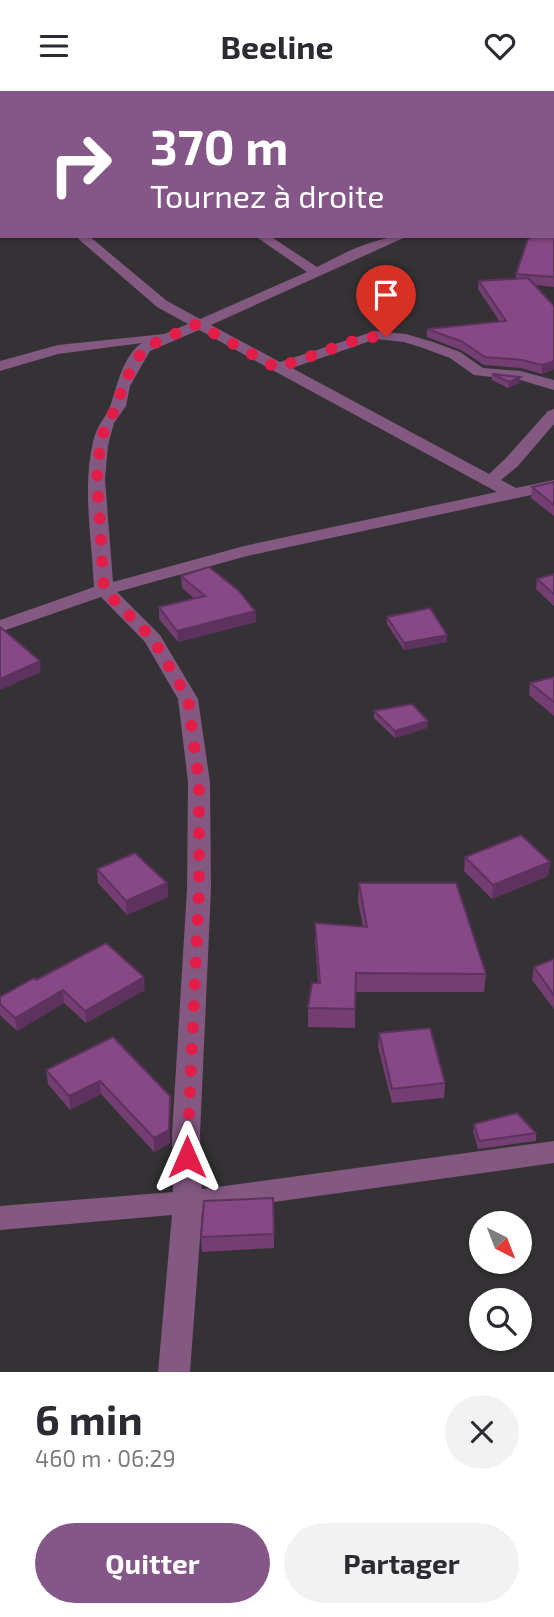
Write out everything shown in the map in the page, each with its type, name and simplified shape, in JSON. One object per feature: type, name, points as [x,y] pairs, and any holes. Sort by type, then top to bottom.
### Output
[{"type":"street","points":[[83,238],[162,305],[512,493]]},
{"type":"street","points":[[264,238],[317,273]]},
{"type":"street","points":[[174,1372],[188,1202],[187,1134],[199,889],[198,770],[188,699],[153,639],[104,590],[97,479],[100,445],[106,423],[118,406],[122,386],[144,348],[317,273],[351,255],[397,238]]},
{"type":"street","points":[[277,368],[375,335],[406,338],[428,345],[455,355],[479,372],[521,376],[554,385]]},
{"type":"street","points":[[0,366],[17,359],[76,347],[169,336]]},
{"type":"street","points":[[490,481],[512,462],[554,414]]},
{"type":"street","points":[[0,626],[104,590],[244,551],[554,485]]},
{"type":"street","points":[[0,1219],[188,1202],[554,1152]]},
{"type":"building","points":[[554,238],[554,277],[516,274],[528,239]]},
{"type":"building","points":[[528,278],[554,306],[554,361],[542,365],[522,360],[485,357],[461,341],[427,329],[506,321],[479,281]]},
{"type":"building","points":[[492,374],[520,377],[509,382]]},
{"type":"building","points":[[554,482],[554,505],[532,487]]},
{"type":"building","points":[[209,567],[239,591],[255,611],[177,631],[159,607],[205,596],[181,576]]},
{"type":"building","points":[[554,574],[554,594],[537,579]]},
{"type":"building","points":[[430,608],[447,635],[404,643],[387,617]]},
{"type":"building","points":[[0,627],[40,661],[0,679]]},
{"type":"building","points":[[554,677],[554,702],[530,683]]},
{"type":"building","points":[[412,704],[428,721],[395,731],[374,711]]},
{"type":"building","points":[[521,835],[550,862],[493,885],[465,857]]},
{"type":"building","points":[[135,853],[167,883],[126,901],[97,869]]},
{"type":"building","points":[[359,883],[456,883],[486,974],[356,973],[355,1009],[308,1008],[312,983],[320,983],[315,923],[367,927]]},
{"type":"building","points":[[106,943],[144,977],[85,1011],[63,990],[15,1018],[0,1004],[0,997]]},
{"type":"building","points":[[554,959],[554,995],[534,967]]},
{"type":"building","points":[[430,1028],[445,1083],[392,1089],[379,1033]]},
{"type":"building","points":[[113,1037],[170,1096],[169,1130],[154,1138],[100,1081],[69,1096],[46,1070]]},
{"type":"building","points":[[517,1113],[536,1133],[479,1141],[474,1124]]},
{"type":"building","points":[[273,1198],[274,1234],[201,1237],[204,1201]]},
{"type":"route","points":[[187,1157],[199,889],[199,782],[188,699],[153,639],[104,590],[97,479],[100,445],[106,423],[118,406],[122,386],[144,348],[197,324],[277,368],[365,337],[386,337]]}]
